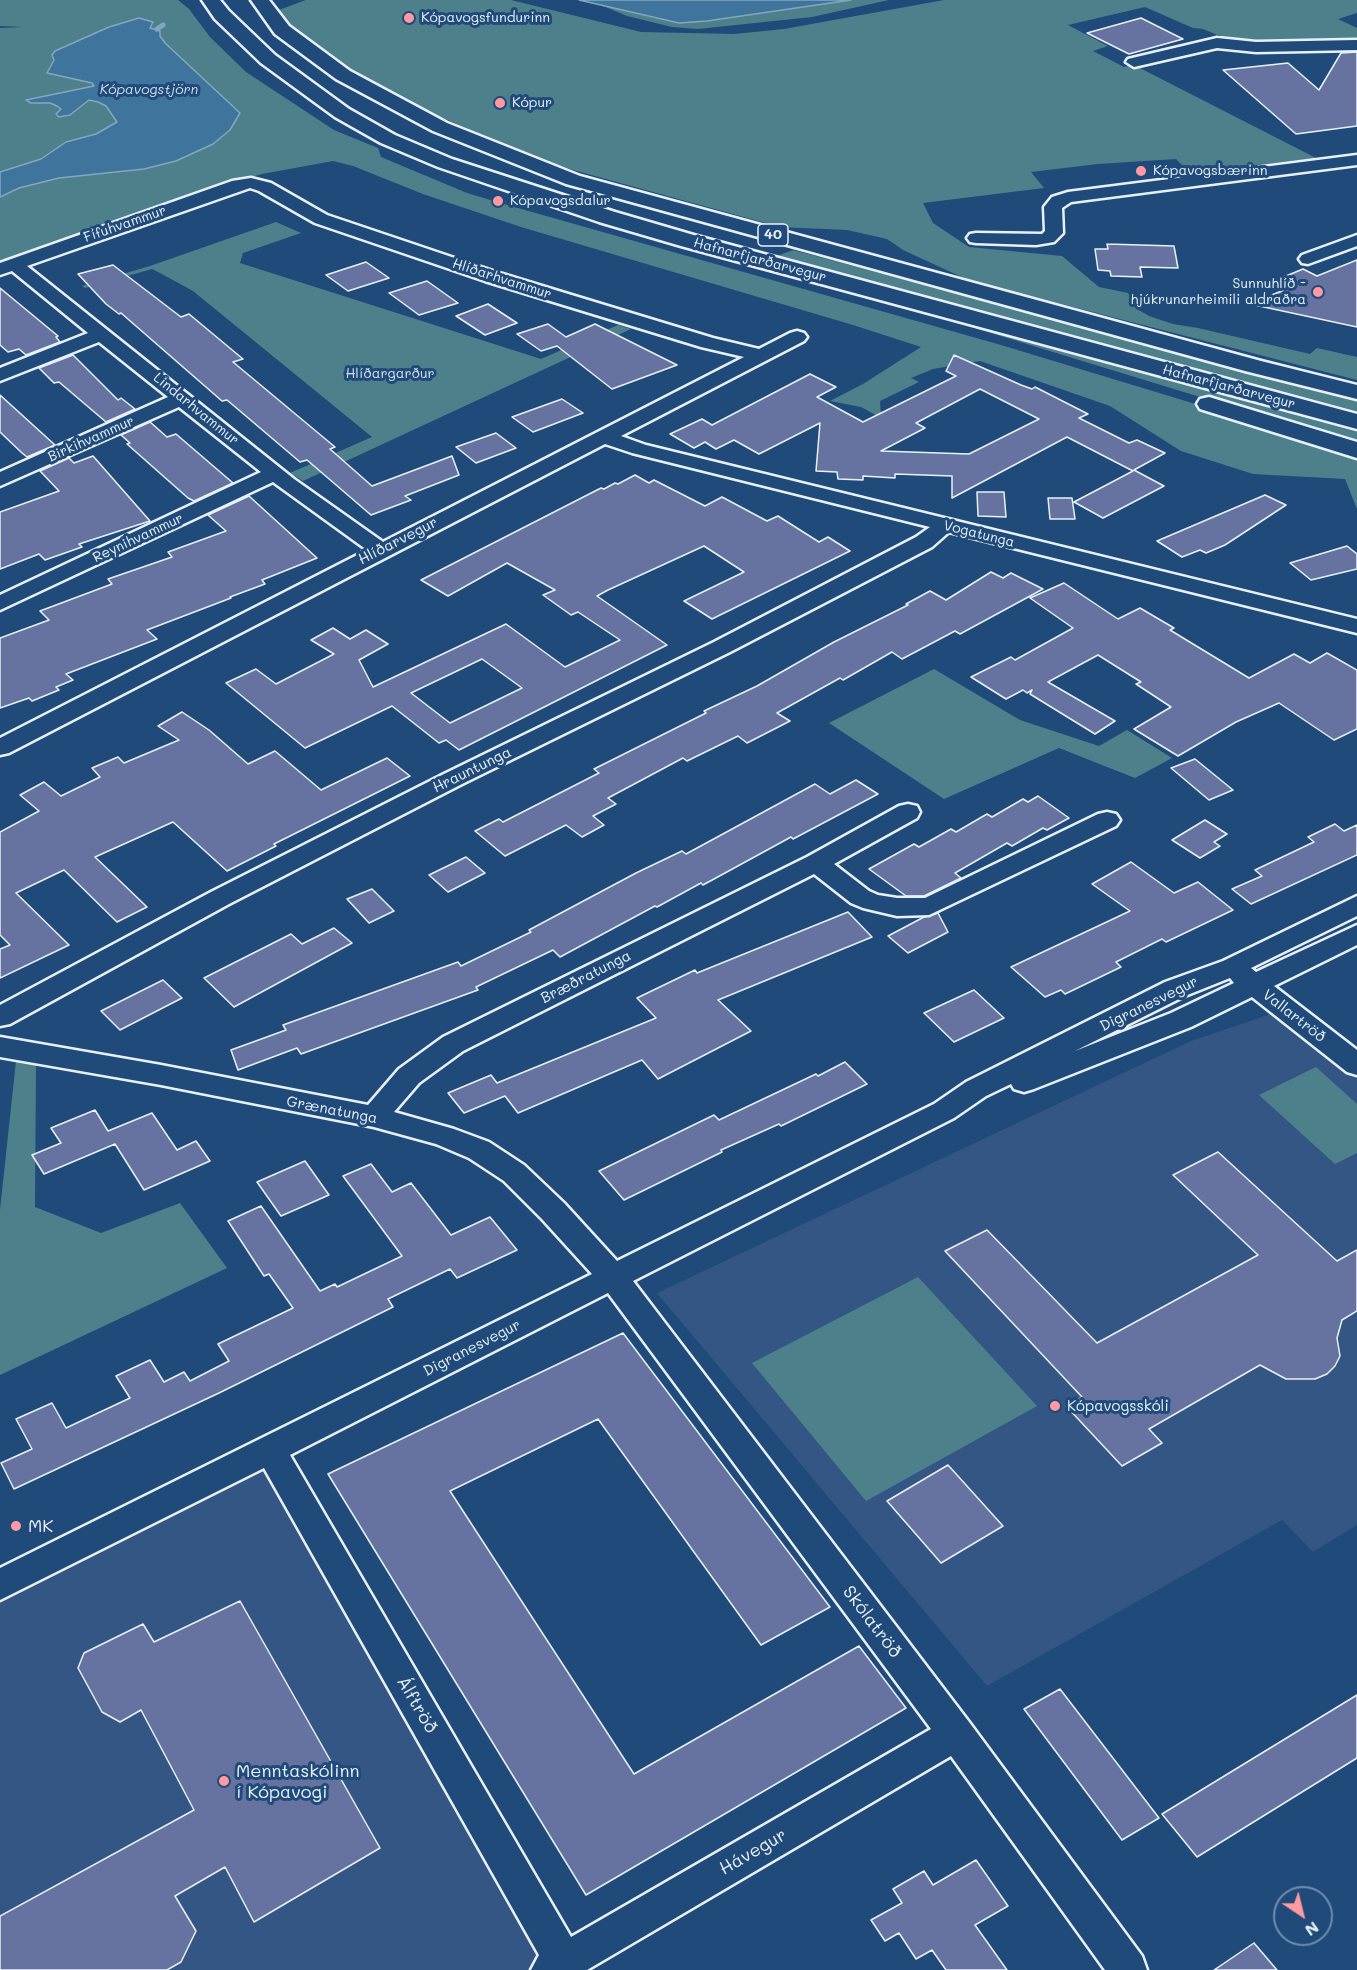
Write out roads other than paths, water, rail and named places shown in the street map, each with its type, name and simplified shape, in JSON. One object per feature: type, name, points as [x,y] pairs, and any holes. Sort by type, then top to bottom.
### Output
[{"type":"main road","name":"Hafnarfjarðarvegur","points":[[264,6],[282,30],[343,75],[398,106],[503,154],[564,177],[1253,366],[1357,392]]},
{"type":"main road","name":"Hafnarfjarðarvegur","points":[[216,7],[268,59],[342,113],[388,139],[445,163],[521,190],[689,241],[1357,422]]},
{"type":"main road","points":[[689,241],[839,293],[1357,450]]},
{"type":"main road","points":[[1314,381],[1357,387]]},
{"type":"street","points":[[1134,62],[1216,43],[1249,47],[1357,45]]},
{"type":"street","points":[[976,238],[1036,240],[1048,238],[1054,233],[1053,207],[1058,201],[1068,197],[1357,160]]},
{"type":"street","name":"Fífuhvammur","points":[[7,266],[216,192],[251,183]]},
{"type":"street","name":"Hlíðarhvammur","points":[[251,183],[265,186],[321,219],[438,259],[708,344],[761,355]]},
{"type":"street","points":[[1308,259],[1357,240]]},
{"type":"street","name":"Lindarhvammur","points":[[7,266],[101,334],[287,483],[381,550]]},
{"type":"street","points":[[0,375],[101,334]]},
{"type":"street","name":"Hlíðarvegur","points":[[0,748],[797,337]]},
{"type":"street","name":"Birkihvammur","points":[[0,480],[182,398]]},
{"type":"street","name":"Vogatunga","points":[[602,436],[630,447],[1357,626]]},
{"type":"street","name":"Reynihvammur","points":[[0,603],[276,473]]},
{"type":"street","name":"Hrauntunga","points":[[0,1017],[220,898],[453,779],[722,647],[882,564],[934,536],[942,525]]},
{"type":"street","name":"Bræðratunga","points":[[374,1117],[409,1076],[453,1044],[816,863],[908,812]]},
{"type":"street","points":[[816,863],[860,897],[872,902],[897,907],[929,906],[1107,820]]},
{"type":"street","name":"Digranesvegur","points":[[0,1585],[944,1112],[976,1089],[1175,989],[1232,968],[1357,905]]},
{"type":"street","name":"Digranesvegur","points":[[944,1112],[989,1098],[1111,1050],[1255,985],[1357,934]]},
{"type":"street","name":"Vallartröð","points":[[1232,968],[1357,1065]]},
{"type":"street","name":"Grænatunga","points":[[0,1047],[161,1075],[374,1117],[444,1136],[479,1150],[514,1173],[554,1211],[614,1277]]},
{"type":"street","name":"Skólatröð","points":[[614,1277],[956,1734],[1128,1970]]},
{"type":"street","name":"Álftröð","points":[[270,1449],[557,1966]]},
{"type":"street","name":"Hávegur","points":[[557,1966],[956,1734]]},
{"type":"water","points":[[579,0],[851,0],[679,23]]},
{"type":"water","name":"Kópavogstjörn","points":[[139,18],[153,22],[150,28],[160,31],[160,36],[165,43],[240,113],[230,130],[213,144],[176,161],[144,169],[59,178],[19,188],[0,197],[0,172],[41,159],[66,142],[96,134],[117,122],[106,106],[98,102],[89,100],[70,115],[59,117],[56,114],[61,109],[57,106],[50,103],[31,103],[26,100],[94,86],[92,83],[47,73],[54,60],[52,55],[55,51],[109,27]]},
{"type":"waterway","points":[[157,29],[163,25]]},
{"type":"place","name":"Kópavogsfundurinn","points":[[409,18]]},
{"type":"place","name":"Kópur","points":[[500,103]]},
{"type":"place","name":"Kópavogsbærinn","points":[[1141,171]]},
{"type":"place","name":"Kópavogsdalur","points":[[498,201]]},
{"type":"place","name":"Sunnuhlíð - hjúkrunarheimili aldraðra","points":[[1318,292]]},
{"type":"place","name":"Kópavogsskóli","points":[[1055,1406]]},
{"type":"place","name":"MK","points":[[16,1526]]},
{"type":"place","name":"Menntaskólinn í Kópavogi","points":[[224,1781]]},
{"type":"park label","name":"Hlíðargarður","points":[[390,374]]}]
